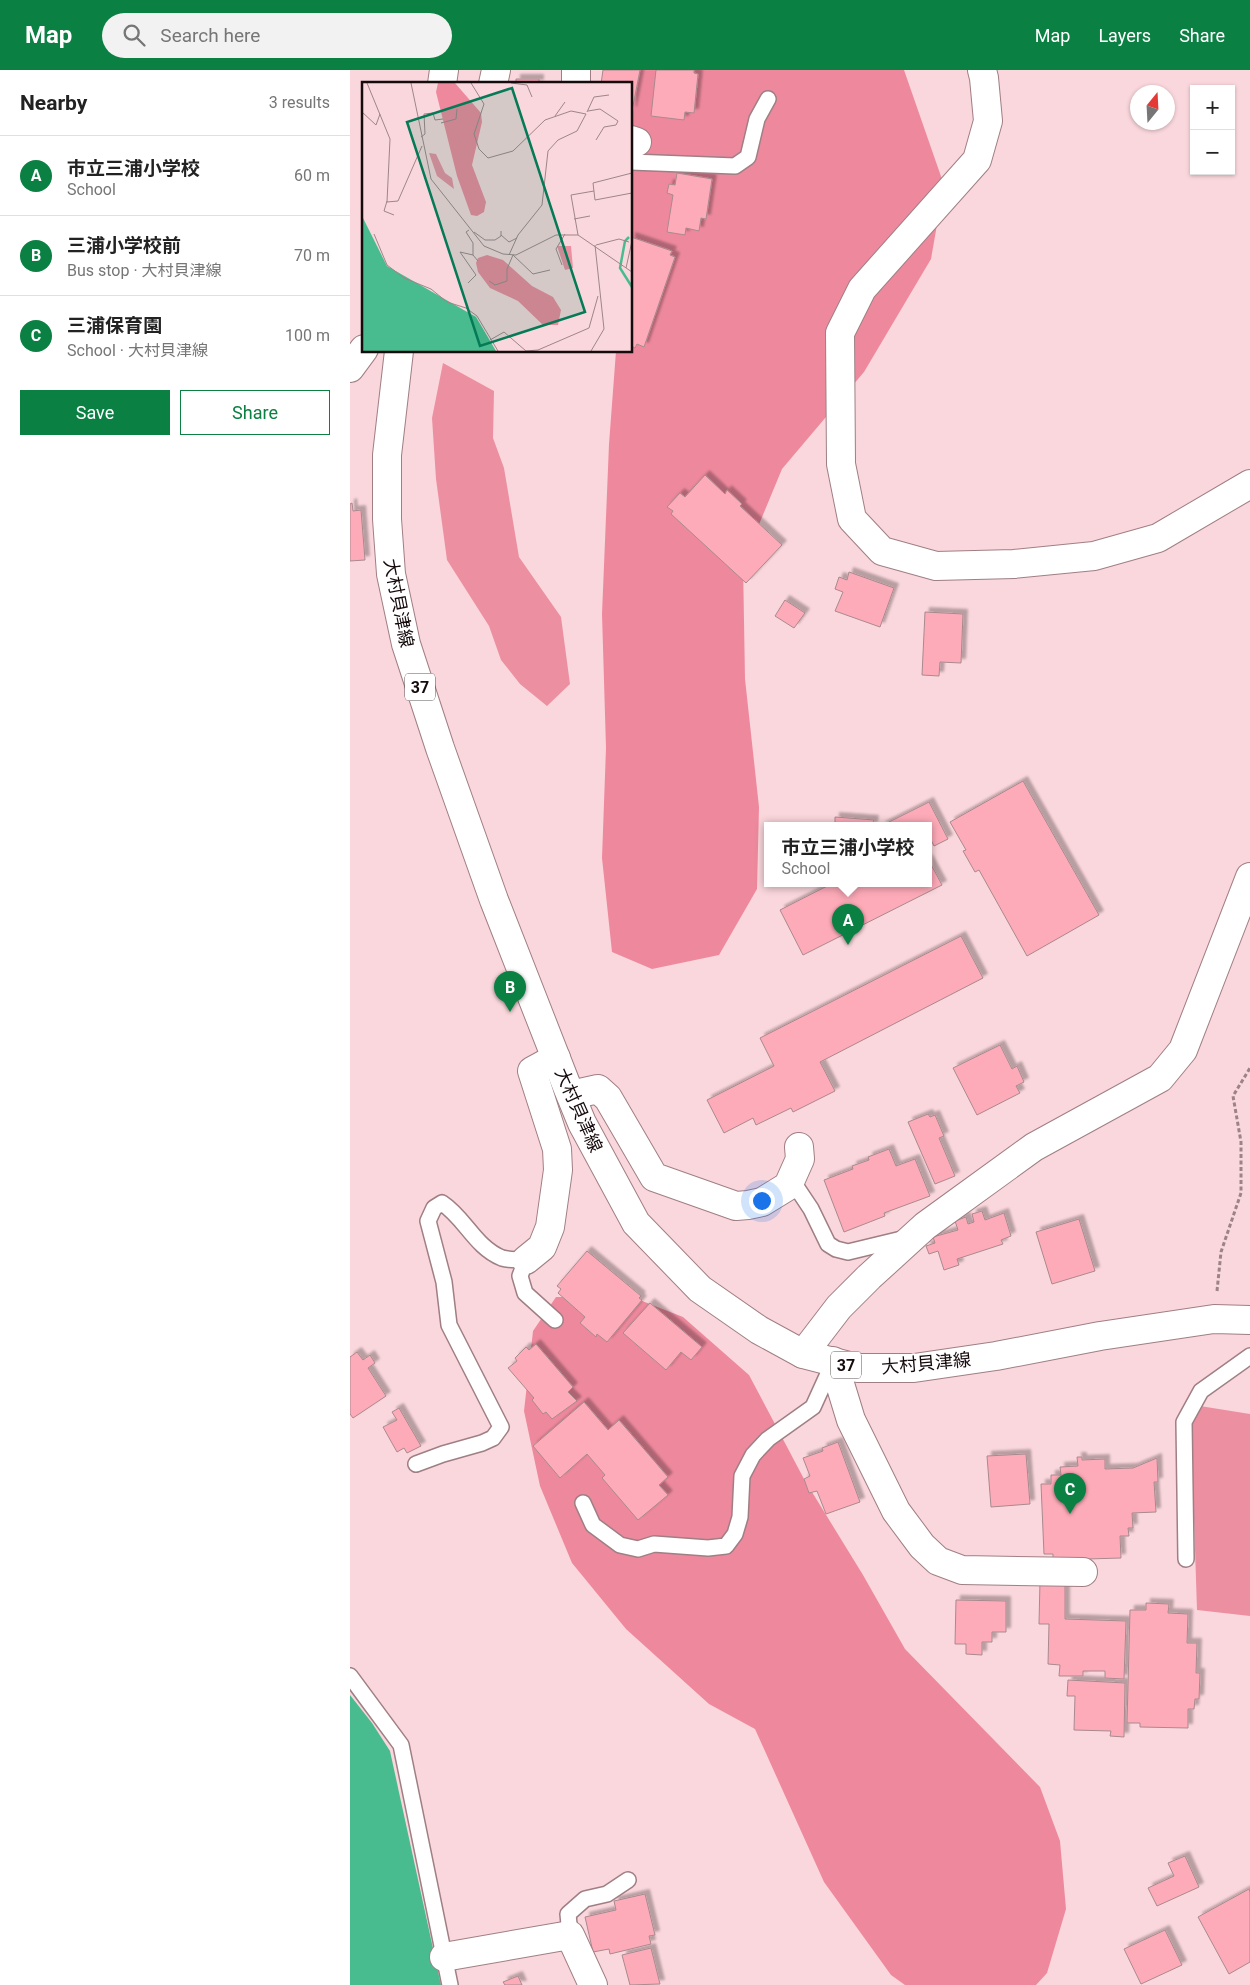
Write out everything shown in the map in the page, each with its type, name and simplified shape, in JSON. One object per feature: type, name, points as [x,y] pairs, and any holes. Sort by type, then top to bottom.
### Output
[{"type":"street","points":[[982,70],[988,121],[977,160],[862,289],[840,333],[841,464],[852,519],[882,551],[936,566],[1014,564],[1094,556],[1158,538],[1250,484]]},
{"type":"street","points":[[350,368],[362,352]]},
{"type":"street","name":"大村貝津線","points":[[399,352],[387,456],[387,519],[391,574],[406,644],[440,748],[494,900],[556,1058],[582,1123],[636,1224],[700,1290],[759,1330],[803,1354],[857,1368],[914,1368],[996,1356],[1100,1336],[1214,1319],[1250,1320]]},
{"type":"street","points":[[803,1354],[839,1307],[913,1236],[1034,1147],[1160,1078],[1183,1050],[1250,877]]},
{"type":"street","points":[[526,1260],[542,1247],[550,1227],[558,1170],[558,1149],[532,1071],[556,1058]]},
{"type":"street","points":[[571,1095],[598,1090],[608,1098],[654,1177],[736,1206],[762,1202],[788,1186],[800,1159],[799,1147]]},
{"type":"street","points":[[833,1361],[851,1420],[896,1511],[922,1546],[938,1561],[962,1570],[1083,1572]]},
{"type":"street","points":[[444,1957],[570,1935],[593,1985]]},
{"type":"lane","points":[[633,148],[734,166],[748,157],[757,119],[768,99]]},
{"type":"lane","points":[[791,1179],[811,1209],[828,1244],[836,1249],[848,1252],[913,1236]]},
{"type":"lane","points":[[416,1464],[482,1443],[493,1438],[501,1428],[449,1325],[444,1282],[428,1221],[434,1208],[442,1203],[450,1209],[484,1248],[504,1258],[526,1260],[520,1276],[525,1293],[555,1320]]},
{"type":"lane","points":[[1186,1559],[1184,1422],[1201,1391],[1250,1356]]},
{"type":"lane","points":[[583,1503],[593,1524],[620,1545],[638,1549],[654,1544],[708,1548],[726,1546],[735,1534],[740,1517],[742,1476],[753,1455],[768,1439],[813,1407],[833,1361]]},
{"type":"lane","points":[[350,1676],[400,1745],[450,1985]]},
{"type":"lane","points":[[570,1935],[568,1914],[584,1899],[607,1894],[628,1880]]},
{"type":"path","points":[[1214,1319],[1221,1252],[1241,1193],[1241,1142],[1233,1096],[1250,1068]]},
{"type":"shaded area","points":[[636,70],[904,70],[944,185],[931,259],[864,372],[782,469],[743,563],[745,679],[759,807],[757,889],[719,955],[652,969],[612,952],[602,858],[606,748],[602,614],[609,444],[616,352],[632,352],[632,125]]},
{"type":"shaded area","points":[[443,363],[494,391],[493,438],[504,468],[519,557],[561,617],[570,684],[547,706],[520,684],[501,660],[489,626],[447,560],[436,479],[432,418]]},
{"type":"shaded area","points":[[556,1297],[632,1297],[683,1317],[749,1375],[804,1479],[863,1575],[905,1649],[1040,1787],[1060,1841],[1066,1909],[1047,1973],[1036,1985],[905,1985],[891,1975],[824,1882],[755,1729],[709,1704],[626,1629],[572,1563],[540,1486],[524,1411],[533,1331]]},
{"type":"shaded area","points":[[1200,1406],[1250,1414],[1250,1616],[1197,1610],[1191,1426]]},
{"type":"shaded area","points":[[350,1695],[372,1723],[390,1751],[441,1985],[350,1985]]},
{"type":"building","points":[[603,70],[640,70],[632,111],[632,82],[601,82]]},
{"type":"building","points":[[656,70],[694,70],[694,73],[698,74],[694,113],[685,112],[684,120],[651,116]]},
{"type":"building","points":[[516,79],[539,79],[539,82],[516,82]]},
{"type":"building","points":[[677,173],[712,179],[706,219],[701,218],[699,231],[686,228],[685,235],[667,232],[673,195],[667,193],[669,184],[675,185]]},
{"type":"building","points":[[632,237],[672,251],[670,255],[675,257],[644,347],[637,344],[635,348],[632,346]]},
{"type":"building","points":[[705,475],[725,494],[727,490],[742,504],[740,506],[782,545],[746,583],[671,514],[673,511],[667,507],[680,493],[685,497]]},
{"type":"building","points":[[352,503],[353,511],[361,510],[365,560],[350,561],[350,504]]},
{"type":"building","points":[[849,572],[894,588],[880,627],[835,611],[843,592],[835,589],[839,577],[847,580]]},
{"type":"building","points":[[785,600],[805,613],[794,628],[775,616]]},
{"type":"building","points":[[925,612],[963,614],[961,663],[940,662],[939,676],[922,675]]},
{"type":"building","points":[[1023,781],[1099,915],[1027,956],[979,870],[975,872],[963,851],[966,850],[950,822]]},
{"type":"building","points":[[929,802],[948,839],[934,846],[932,842],[932,822],[889,822]]},
{"type":"building","points":[[835,817],[874,820],[874,822],[835,822]]},
{"type":"building","points":[[932,866],[942,885],[803,955],[780,910],[825,887],[932,887]]},
{"type":"building","points":[[961,936],[983,978],[820,1062],[835,1091],[793,1112],[791,1108],[756,1125],[753,1118],[724,1133],[707,1100],[774,1066],[760,1038]]},
{"type":"building","points":[[1000,1045],[1012,1069],[1017,1066],[1024,1082],[1016,1086],[1020,1093],[977,1115],[953,1068]]},
{"type":"building","points":[[928,1114],[930,1117],[935,1115],[944,1136],[939,1138],[955,1176],[935,1184],[908,1122]]},
{"type":"building","points":[[889,1149],[896,1166],[915,1159],[930,1196],[884,1213],[885,1216],[844,1232],[824,1180],[853,1169],[852,1166],[869,1160],[868,1157]]},
{"type":"building","points":[[982,1211],[985,1220],[1004,1213],[1011,1236],[1001,1240],[1003,1244],[957,1259],[959,1265],[944,1270],[938,1251],[929,1254],[926,1246],[935,1243],[933,1237],[958,1230],[955,1221],[966,1217],[968,1224],[974,1222],[972,1214]]},
{"type":"building","points":[[1079,1219],[1095,1271],[1052,1284],[1036,1232]]},
{"type":"building","points":[[587,1251],[641,1296],[639,1298],[642,1300],[607,1342],[597,1334],[596,1337],[580,1323],[585,1317],[558,1293],[561,1289],[557,1286]]},
{"type":"building","points":[[650,1303],[702,1347],[691,1360],[681,1352],[666,1370],[623,1333]]},
{"type":"building","points":[[536,1344],[573,1387],[568,1392],[577,1401],[552,1419],[546,1412],[543,1414],[532,1400],[534,1398],[508,1368],[517,1361],[515,1358],[526,1347],[529,1350]]},
{"type":"building","points":[[357,1352],[363,1360],[370,1355],[375,1363],[368,1368],[386,1396],[353,1418],[350,1414],[350,1357]]},
{"type":"building","points":[[584,1402],[608,1430],[619,1420],[668,1477],[659,1485],[668,1495],[638,1520],[602,1478],[605,1475],[587,1454],[560,1478],[533,1446]]},
{"type":"building","points":[[399,1408],[421,1446],[407,1453],[404,1448],[397,1452],[383,1427],[397,1420],[392,1412]]},
{"type":"building","points":[[838,1442],[860,1502],[826,1514],[817,1491],[809,1493],[804,1479],[810,1476],[803,1458],[823,1451],[822,1448]]},
{"type":"building","points":[[1026,1454],[1030,1504],[991,1507],[987,1456]]},
{"type":"building","points":[[1077,1457],[1082,1457],[1082,1460],[1105,1459],[1105,1469],[1133,1468],[1157,1458],[1158,1482],[1154,1482],[1156,1512],[1132,1513],[1133,1528],[1128,1528],[1129,1536],[1120,1536],[1121,1558],[1053,1560],[1053,1554],[1044,1554],[1041,1484],[1051,1484],[1051,1475],[1061,1475],[1060,1467],[1078,1466]]},
{"type":"building","points":[[1040,1581],[1065,1582],[1065,1619],[1126,1621],[1124,1679],[1105,1678],[1105,1671],[1083,1671],[1083,1676],[1059,1676],[1060,1665],[1048,1664],[1049,1624],[1039,1624]]},
{"type":"building","points":[[956,1600],[1006,1601],[1006,1632],[992,1632],[992,1642],[982,1642],[982,1655],[966,1654],[966,1644],[955,1644]]},
{"type":"building","points":[[1146,1603],[1169,1604],[1168,1613],[1188,1614],[1187,1643],[1197,1643],[1196,1673],[1200,1673],[1199,1699],[1195,1699],[1194,1709],[1188,1709],[1188,1728],[1140,1727],[1140,1723],[1127,1723],[1130,1610],[1146,1610]]},
{"type":"building","points":[[1068,1680],[1125,1683],[1124,1737],[1110,1736],[1111,1731],[1074,1730],[1075,1696],[1067,1696]]},
{"type":"building","points":[[1185,1856],[1199,1887],[1157,1906],[1148,1888],[1174,1876],[1168,1863]]},
{"type":"building","points":[[1249,1889],[1250,1962],[1229,1974],[1198,1917]]},
{"type":"building","points":[[645,1894],[655,1935],[649,1936],[651,1944],[610,1954],[609,1949],[593,1952],[585,1917],[616,1910],[614,1901]]},
{"type":"building","points":[[1165,1930],[1182,1965],[1141,1984],[1124,1949]]},
{"type":"building","points":[[651,1948],[660,1984],[630,1985],[622,1955]]},
{"type":"building","points":[[518,1976],[522,1985],[505,1985],[503,1982]]},
{"type":"place","name":"市立三浦小学校","points":[[848,945]]},
{"type":"place","name":"三浦小学校前","points":[[510,1012]]},
{"type":"place","name":"三浦保育園","points":[[1070,1514]]}]
